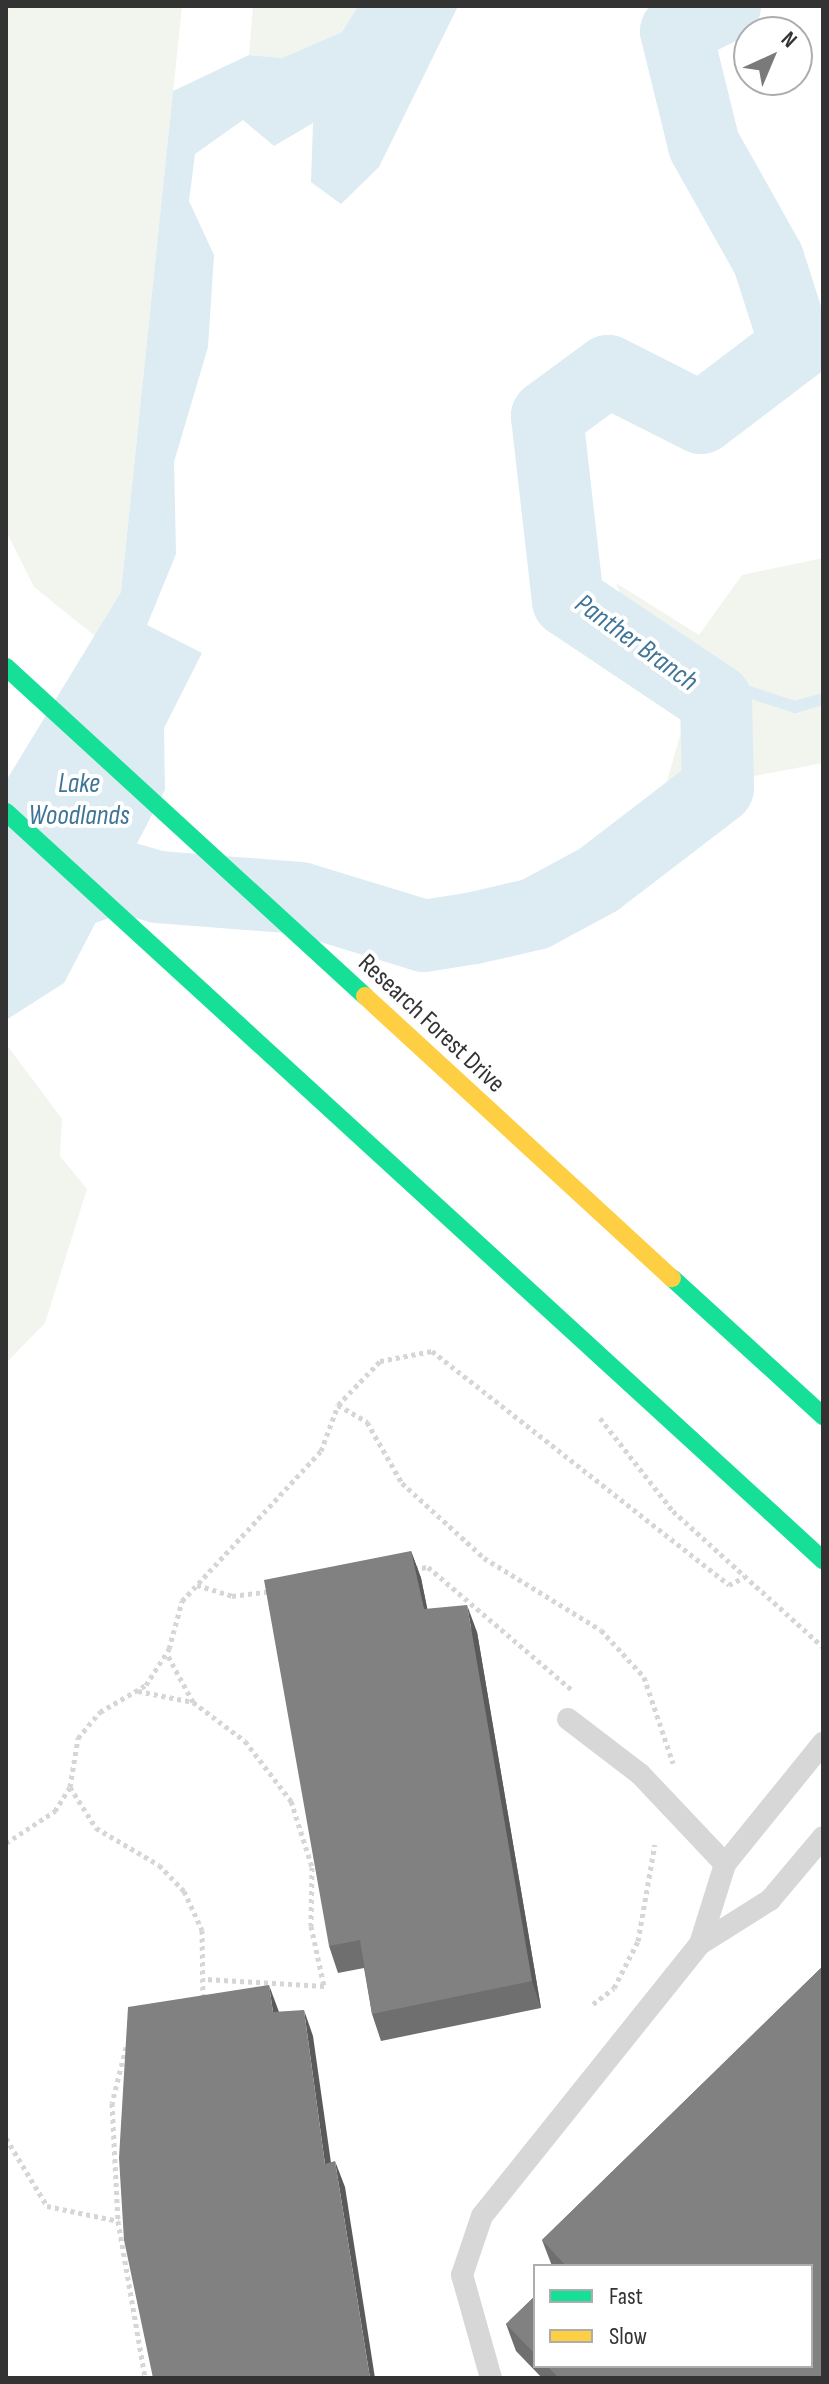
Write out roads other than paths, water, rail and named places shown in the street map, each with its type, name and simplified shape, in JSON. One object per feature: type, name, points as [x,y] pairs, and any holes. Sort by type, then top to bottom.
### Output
[{"type":"main road","name":"Research Forest Drive","points":[[6,667],[531,1152],[823,1416]]},
{"type":"main road","points":[[6,812],[459,1233],[823,1560]]},
{"type":"lane","points":[[568,1719],[640,1774],[725,1864]]},
{"type":"lane","points":[[700,1944],[725,1864],[823,1743]]},
{"type":"lane","points":[[491,2378],[462,2275],[482,2216],[700,1944],[770,1900],[823,1837]]},
{"type":"water","name":"Lake Woodlands","points":[[358,6],[458,6],[379,167],[341,204],[311,182],[313,123],[274,146],[243,120],[195,154],[189,201],[214,255],[208,347],[174,462],[176,554],[147,625],[202,653],[164,728],[165,790],[64,983],[6,1020],[6,781],[121,592],[173,91],[249,55],[282,58],[342,32]]},
{"type":"waterway","name":"Panther Branch","points":[[6,916],[120,876],[158,887],[300,898],[424,936],[474,928],[535,914],[598,880],[718,788],[716,700],[568,601],[547,416],[608,371],[701,418],[796,346],[768,259],[704,145],[676,31],[725,6]]},
{"type":"waterway","points":[[716,700],[746,691],[795,707],[823,699]]}]
